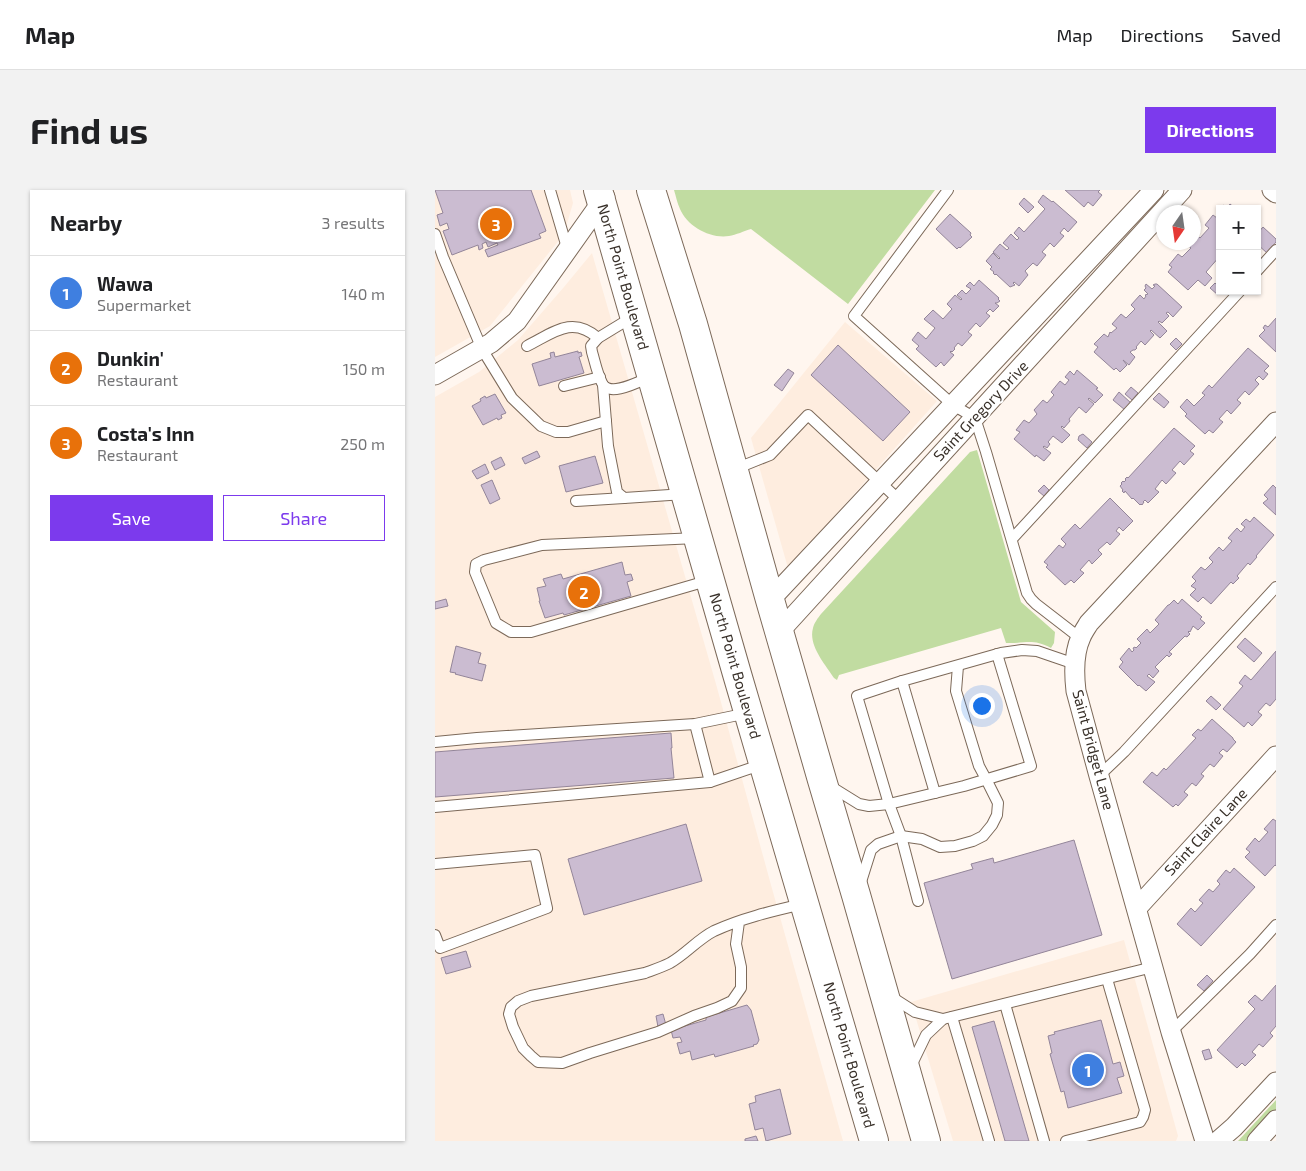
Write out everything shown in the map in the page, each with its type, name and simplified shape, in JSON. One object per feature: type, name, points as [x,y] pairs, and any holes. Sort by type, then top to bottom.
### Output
[{"type":"main road","points":[[651,190],[693,324],[770,600],[857,895],[926,1141]]},
{"type":"main road","name":"North Point Boulevard","points":[[603,194],[685,494],[874,1141]]},
{"type":"street","name":"Saint Gregory Drive","points":[[770,600],[1154,190]]},
{"type":"street","name":"Saint Gregory Drive","points":[[780,631],[1182,190]]},
{"type":"street","points":[[1272,190],[1276,194]]},
{"type":"street","points":[[435,375],[482,349],[517,321],[568,250],[603,194]]},
{"type":"street","name":"Saint Bridget Lane","points":[[1205,1141],[1171,1032],[1076,691],[1076,652],[1080,638],[1089,623],[1276,422]]},
{"type":"street","name":"Saint Claire Lane","points":[[1137,908],[1276,756]]},
{"type":"street","points":[[1218,1141],[1234,1127],[1276,1082]]},
{"type":"street","points":[[1257,1141],[1276,1120]]},
{"type":"lane","points":[[550,190],[568,250]]},
{"type":"lane","points":[[948,190],[854,316],[953,406],[975,418],[987,452],[1027,593],[1031,599],[1080,638]]},
{"type":"lane","points":[[436,236],[443,258],[482,349],[512,398],[541,426],[556,432],[568,432],[606,421]]},
{"type":"lane","points":[[1261,267],[1276,250]]},
{"type":"lane","points":[[1012,539],[1235,295]]},
{"type":"lane","points":[[624,498],[617,492],[615,483],[608,446],[601,381],[591,346],[598,338],[635,316]]},
{"type":"lane","points":[[527,346],[565,327],[583,329],[598,338]]},
{"type":"lane","points":[[601,381],[609,389],[618,389],[652,376]]},
{"type":"lane","points":[[564,386],[601,381]]},
{"type":"lane","points":[[733,469],[770,455],[809,415],[899,500]]},
{"type":"lane","points":[[576,501],[685,494]]},
{"type":"lane","points":[[698,538],[542,545],[484,560],[477,564],[475,572],[496,623],[511,632],[531,632],[710,580]]},
{"type":"lane","points":[[1099,776],[1124,752],[1276,587]]},
{"type":"lane","points":[[918,901],[901,836],[889,804],[857,696],[997,654],[1022,650],[1037,651],[1075,664]]},
{"type":"lane","points":[[822,780],[859,804],[869,806],[889,804],[964,786],[1031,766],[997,654]]},
{"type":"lane","points":[[857,895],[871,850],[878,844],[901,836],[922,839],[940,847],[955,846],[983,836],[997,815],[998,803],[987,778],[979,766],[956,691],[958,666]]},
{"type":"lane","points":[[902,681],[935,793]]},
{"type":"lane","points":[[435,742],[695,724],[749,713]]},
{"type":"lane","points":[[695,724],[710,782]]},
{"type":"lane","points":[[435,807],[710,782],[764,764]]},
{"type":"lane","points":[[435,864],[535,855],[547,908],[440,948],[435,935]]},
{"type":"lane","points":[[739,922],[735,944],[741,967],[741,988],[732,1001],[658,1032],[563,1063],[537,1062],[523,1048],[509,1014],[511,1007],[518,1001],[531,996],[645,973],[671,963],[713,932],[739,922],[755,916],[804,904]]},
{"type":"lane","points":[[1171,1032],[1250,954],[1276,925]]},
{"type":"lane","points":[[884,992],[915,1012],[947,1018],[1153,967]]},
{"type":"lane","points":[[1066,1141],[1140,1122],[1145,1110],[1107,979]]},
{"type":"lane","points":[[1005,1004],[1045,1141]]},
{"type":"lane","points":[[907,1074],[926,1035],[947,1018]]},
{"type":"lane","points":[[947,1018],[989,1141]]},
{"type":"shaded area","points":[[435,190],[570,190],[573,203],[564,234],[490,326],[435,357]]},
{"type":"shaded area","points":[[592,253],[716,684],[843,1141],[435,1141],[435,397],[479,372],[518,340]]},
{"type":"shaded area","points":[[845,322],[937,401],[788,568],[751,438]]},
{"type":"shaded area","points":[[1124,940],[1178,1136],[1176,1141],[953,1141],[911,1002]]},
{"type":"green space","points":[[674,190],[935,190],[848,304],[751,229],[722,236],[700,230],[683,215]]},
{"type":"green space","points":[[977,450],[1021,602],[1055,632],[1054,643],[1051,648],[1033,642],[1006,643],[1001,628],[839,675],[837,680],[826,667],[815,648],[812,634],[816,621],[970,452]]},
{"type":"green space","points":[[1276,1100],[1276,1111],[1249,1141],[1238,1141]]},
{"type":"building","points":[[435,190],[531,190],[546,231],[539,234],[541,238],[488,257],[485,250],[498,245],[497,243],[488,247],[486,242],[482,244],[483,248],[479,250],[478,245],[452,255],[443,231],[449,229],[447,223],[440,226],[437,215],[443,213]]},
{"type":"building","points":[[1065,190],[1100,190],[1098,192],[1102,195],[1093,206],[1088,202],[1084,207]]},
{"type":"building","points":[[1043,195],[1053,201],[1077,222],[1068,232],[1064,228],[1060,233],[1064,236],[1054,247],[1050,243],[1042,252],[1046,255],[1037,266],[1033,263],[1025,271],[1028,275],[1019,286],[1014,282],[1015,285],[1010,287],[993,273],[990,269],[992,267],[986,261],[993,253],[999,259],[993,252],[1000,244],[1007,250],[1009,248],[1003,243],[1011,234],[1017,240],[1019,238],[1014,233],[1019,227],[1024,232],[1045,209],[1038,202]]},
{"type":"building","points":[[1024,198],[1034,207],[1028,213],[1019,204]]},
{"type":"building","points":[[950,214],[971,233],[972,237],[957,249],[936,229]]},
{"type":"building","points":[[1213,215],[1216,217],[1216,261],[1206,272],[1212,278],[1205,286],[1198,280],[1188,290],[1168,272],[1172,267],[1169,265],[1178,254],[1182,257],[1189,250],[1201,250],[1201,237],[1209,228],[1205,225]]},
{"type":"building","points":[[1263,227],[1276,239],[1276,242],[1267,253],[1261,248],[1261,229]]},
{"type":"building","points":[[979,280],[999,298],[1000,301],[995,303],[999,306],[993,312],[990,309],[986,313],[990,316],[980,327],[976,323],[968,332],[972,335],[962,346],[958,343],[955,349],[950,352],[954,355],[944,366],[941,362],[936,367],[916,349],[919,346],[912,340],[918,332],[926,339],[935,328],[924,319],[933,310],[943,319],[952,309],[947,304],[955,295],[961,300],[957,295],[962,290],[966,294],[971,289],[966,286],[970,282],[974,286]]},
{"type":"building","points":[[1215,283],[1216,293],[1210,288]]},
{"type":"building","points":[[1146,284],[1152,289],[1155,286],[1153,285],[1157,284],[1182,307],[1173,317],[1168,312],[1166,313],[1169,316],[1162,323],[1158,322],[1167,331],[1160,338],[1151,330],[1154,335],[1145,345],[1141,341],[1135,350],[1130,352],[1135,357],[1129,365],[1123,360],[1127,365],[1120,372],[1116,368],[1114,370],[1094,352],[1098,347],[1094,344],[1104,334],[1108,337],[1110,332],[1117,328],[1112,324],[1121,314],[1126,318],[1135,309],[1131,305],[1140,295],[1144,299],[1145,295],[1148,294],[1144,290]]},
{"type":"building","points":[[1276,318],[1276,352],[1259,336],[1265,330],[1263,328],[1265,325],[1268,327]]},
{"type":"building","points":[[1176,338],[1182,344],[1176,350],[1170,344]]},
{"type":"building","points":[[838,345],[910,412],[883,441],[811,375]]},
{"type":"building","points":[[1248,348],[1269,366],[1264,371],[1268,374],[1263,380],[1259,376],[1255,380],[1259,384],[1249,395],[1245,391],[1237,400],[1241,403],[1231,414],[1227,410],[1219,419],[1223,422],[1213,433],[1209,430],[1205,434],[1185,416],[1187,414],[1180,407],[1187,399],[1194,406],[1205,395],[1202,393],[1209,385],[1212,388]]},
{"type":"building","points":[[578,351],[578,353],[581,352],[582,356],[579,357],[584,373],[539,386],[532,364],[551,358],[550,353],[554,352],[555,357]]},
{"type":"building","points":[[788,369],[794,373],[782,391],[774,385]]},
{"type":"building","points":[[1077,370],[1098,388],[1096,389],[1103,395],[1095,403],[1089,398],[1094,404],[1086,413],[1079,407],[1064,428],[1061,427],[1070,435],[1062,443],[1053,436],[1048,442],[1050,444],[1047,448],[1043,447],[1051,453],[1044,461],[1036,455],[1035,457],[1014,439],[1020,432],[1016,430],[1024,420],[1029,423],[1037,414],[1034,410],[1043,400],[1047,403],[1054,395],[1051,392],[1060,381],[1065,385],[1069,380],[1065,377],[1070,371],[1074,375]]},
{"type":"building","points":[[1131,387],[1138,393],[1132,400],[1125,394]]},
{"type":"building","points":[[1119,392],[1131,403],[1125,410],[1113,400]]},
{"type":"building","points":[[1159,393],[1169,402],[1164,408],[1153,399]]},
{"type":"building","points":[[495,394],[506,413],[501,415],[502,418],[498,420],[497,418],[483,425],[472,406],[481,401],[480,399],[485,396],[486,398]]},
{"type":"building","points":[[1174,428],[1195,446],[1190,451],[1194,454],[1184,465],[1180,461],[1172,470],[1176,473],[1166,484],[1162,480],[1155,489],[1159,492],[1148,503],[1145,500],[1140,505],[1125,491],[1124,493],[1122,491],[1121,483],[1128,478]]},
{"type":"building","points":[[1083,434],[1092,442],[1087,448],[1078,440],[1079,436]]},
{"type":"building","points":[[537,451],[540,457],[525,464],[522,458]]},
{"type":"building","points":[[595,456],[603,483],[566,492],[559,466]]},
{"type":"building","points":[[501,457],[505,465],[495,470],[491,462]]},
{"type":"building","points":[[485,464],[489,473],[477,479],[472,471]]},
{"type":"building","points":[[492,480],[500,499],[490,504],[481,485]]},
{"type":"building","points":[[1044,485],[1049,490],[1044,496],[1038,491]]},
{"type":"building","points":[[1273,485],[1276,488],[1276,515],[1263,503],[1268,499],[1264,495]]},
{"type":"building","points":[[1110,498],[1133,521],[1123,531],[1119,527],[1116,531],[1120,534],[1110,545],[1107,542],[1098,550],[1102,554],[1092,564],[1089,560],[1080,570],[1084,573],[1074,583],[1071,580],[1065,585],[1046,567],[1048,565],[1044,562],[1059,545],[1063,548],[1066,544],[1061,539],[1075,524],[1080,529]]},
{"type":"building","points":[[1254,517],[1274,535],[1250,565],[1248,563],[1237,576],[1239,578],[1233,584],[1231,582],[1211,604],[1203,597],[1198,602],[1190,595],[1196,589],[1191,586],[1196,581],[1192,577],[1201,567],[1205,570],[1213,562],[1209,558],[1219,547],[1223,551],[1232,541],[1228,538],[1237,528],[1241,532],[1245,527],[1241,524],[1246,519],[1250,522]]},
{"type":"building","points":[[622,562],[625,575],[631,574],[633,580],[627,582],[631,596],[564,615],[563,613],[545,618],[537,588],[546,586],[543,579],[561,574],[563,579]]},
{"type":"building","points":[[446,599],[448,606],[435,609],[435,602]]},
{"type":"building","points":[[1182,599],[1202,617],[1200,619],[1205,623],[1198,630],[1193,626],[1190,632],[1188,632],[1190,634],[1187,637],[1185,636],[1169,652],[1172,654],[1169,657],[1167,655],[1155,667],[1159,671],[1153,678],[1149,674],[1147,676],[1155,682],[1146,691],[1138,686],[1119,667],[1123,662],[1120,659],[1129,648],[1132,652],[1133,648],[1136,648],[1141,643],[1137,639],[1147,629],[1150,633],[1159,624],[1155,620],[1168,605],[1174,600],[1178,604]]},
{"type":"building","points":[[1245,638],[1262,653],[1254,662],[1237,647]]},
{"type":"building","points":[[456,646],[481,653],[478,663],[486,665],[482,681],[450,672]]},
{"type":"building","points":[[1276,651],[1276,699],[1270,706],[1266,703],[1258,712],[1262,715],[1252,726],[1248,722],[1244,727],[1223,709],[1243,686],[1239,683],[1245,675],[1251,680]]},
{"type":"building","points":[[1211,696],[1221,705],[1216,710],[1206,701]]},
{"type":"building","points":[[1212,719],[1236,742],[1227,752],[1223,749],[1219,753],[1223,756],[1214,767],[1210,764],[1201,774],[1204,776],[1196,786],[1192,783],[1184,792],[1188,795],[1178,806],[1176,804],[1173,807],[1143,782],[1152,772],[1157,776],[1164,768],[1166,770],[1196,738],[1192,735],[1198,729],[1201,731]]},
{"type":"building","points":[[671,733],[674,778],[435,797],[435,752]]},
{"type":"building","points":[[1273,819],[1276,821],[1276,866],[1265,876],[1245,857],[1250,852],[1246,849],[1255,838],[1259,842],[1268,832],[1264,829]]},
{"type":"building","points":[[686,824],[702,881],[584,915],[568,859]]},
{"type":"building","points":[[1074,840],[1102,935],[952,979],[924,883],[973,869],[971,864],[993,858],[994,863]]},
{"type":"building","points":[[1234,868],[1255,887],[1201,946],[1177,924],[1191,908],[1195,912],[1203,903],[1199,900],[1209,889],[1213,892],[1220,884],[1217,881],[1226,870],[1230,873]]},
{"type":"building","points":[[466,951],[471,967],[446,974],[441,958]]},
{"type":"building","points":[[1207,975],[1213,981],[1204,991],[1197,985]]},
{"type":"building","points":[[1276,985],[1276,1026],[1270,1033],[1273,1036],[1263,1047],[1259,1044],[1252,1052],[1256,1055],[1245,1066],[1242,1063],[1237,1068],[1217,1050],[1255,1009],[1248,1002],[1255,995],[1262,1001]]},
{"type":"building","points":[[747,1005],[751,1010],[759,1040],[757,1044],[715,1057],[714,1054],[692,1060],[690,1051],[680,1054],[677,1043],[682,1042],[680,1037],[673,1038],[671,1030]]},
{"type":"building","points":[[663,1014],[666,1025],[658,1027],[656,1016]]},
{"type":"building","points":[[1101,1020],[1113,1064],[1120,1062],[1124,1076],[1117,1078],[1122,1093],[1068,1108],[1064,1091],[1061,1092],[1050,1054],[1052,1053],[1048,1036],[1055,1034],[1054,1032]]},
{"type":"building","points":[[994,1021],[1029,1141],[1005,1141],[972,1027]]},
{"type":"building","points":[[1209,1049],[1212,1058],[1205,1060],[1202,1051]]},
{"type":"building","points":[[780,1089],[791,1134],[766,1141],[763,1128],[755,1130],[749,1104],[756,1102],[755,1096]]},
{"type":"building","points":[[756,1136],[758,1141],[745,1141],[745,1139]]},
{"type":"place","name":"Costa's Inn","points":[[496,224]]},
{"type":"place","name":"Dunkin'","points":[[584,592]]},
{"type":"place","name":"Wawa","points":[[1088,1070]]}]
